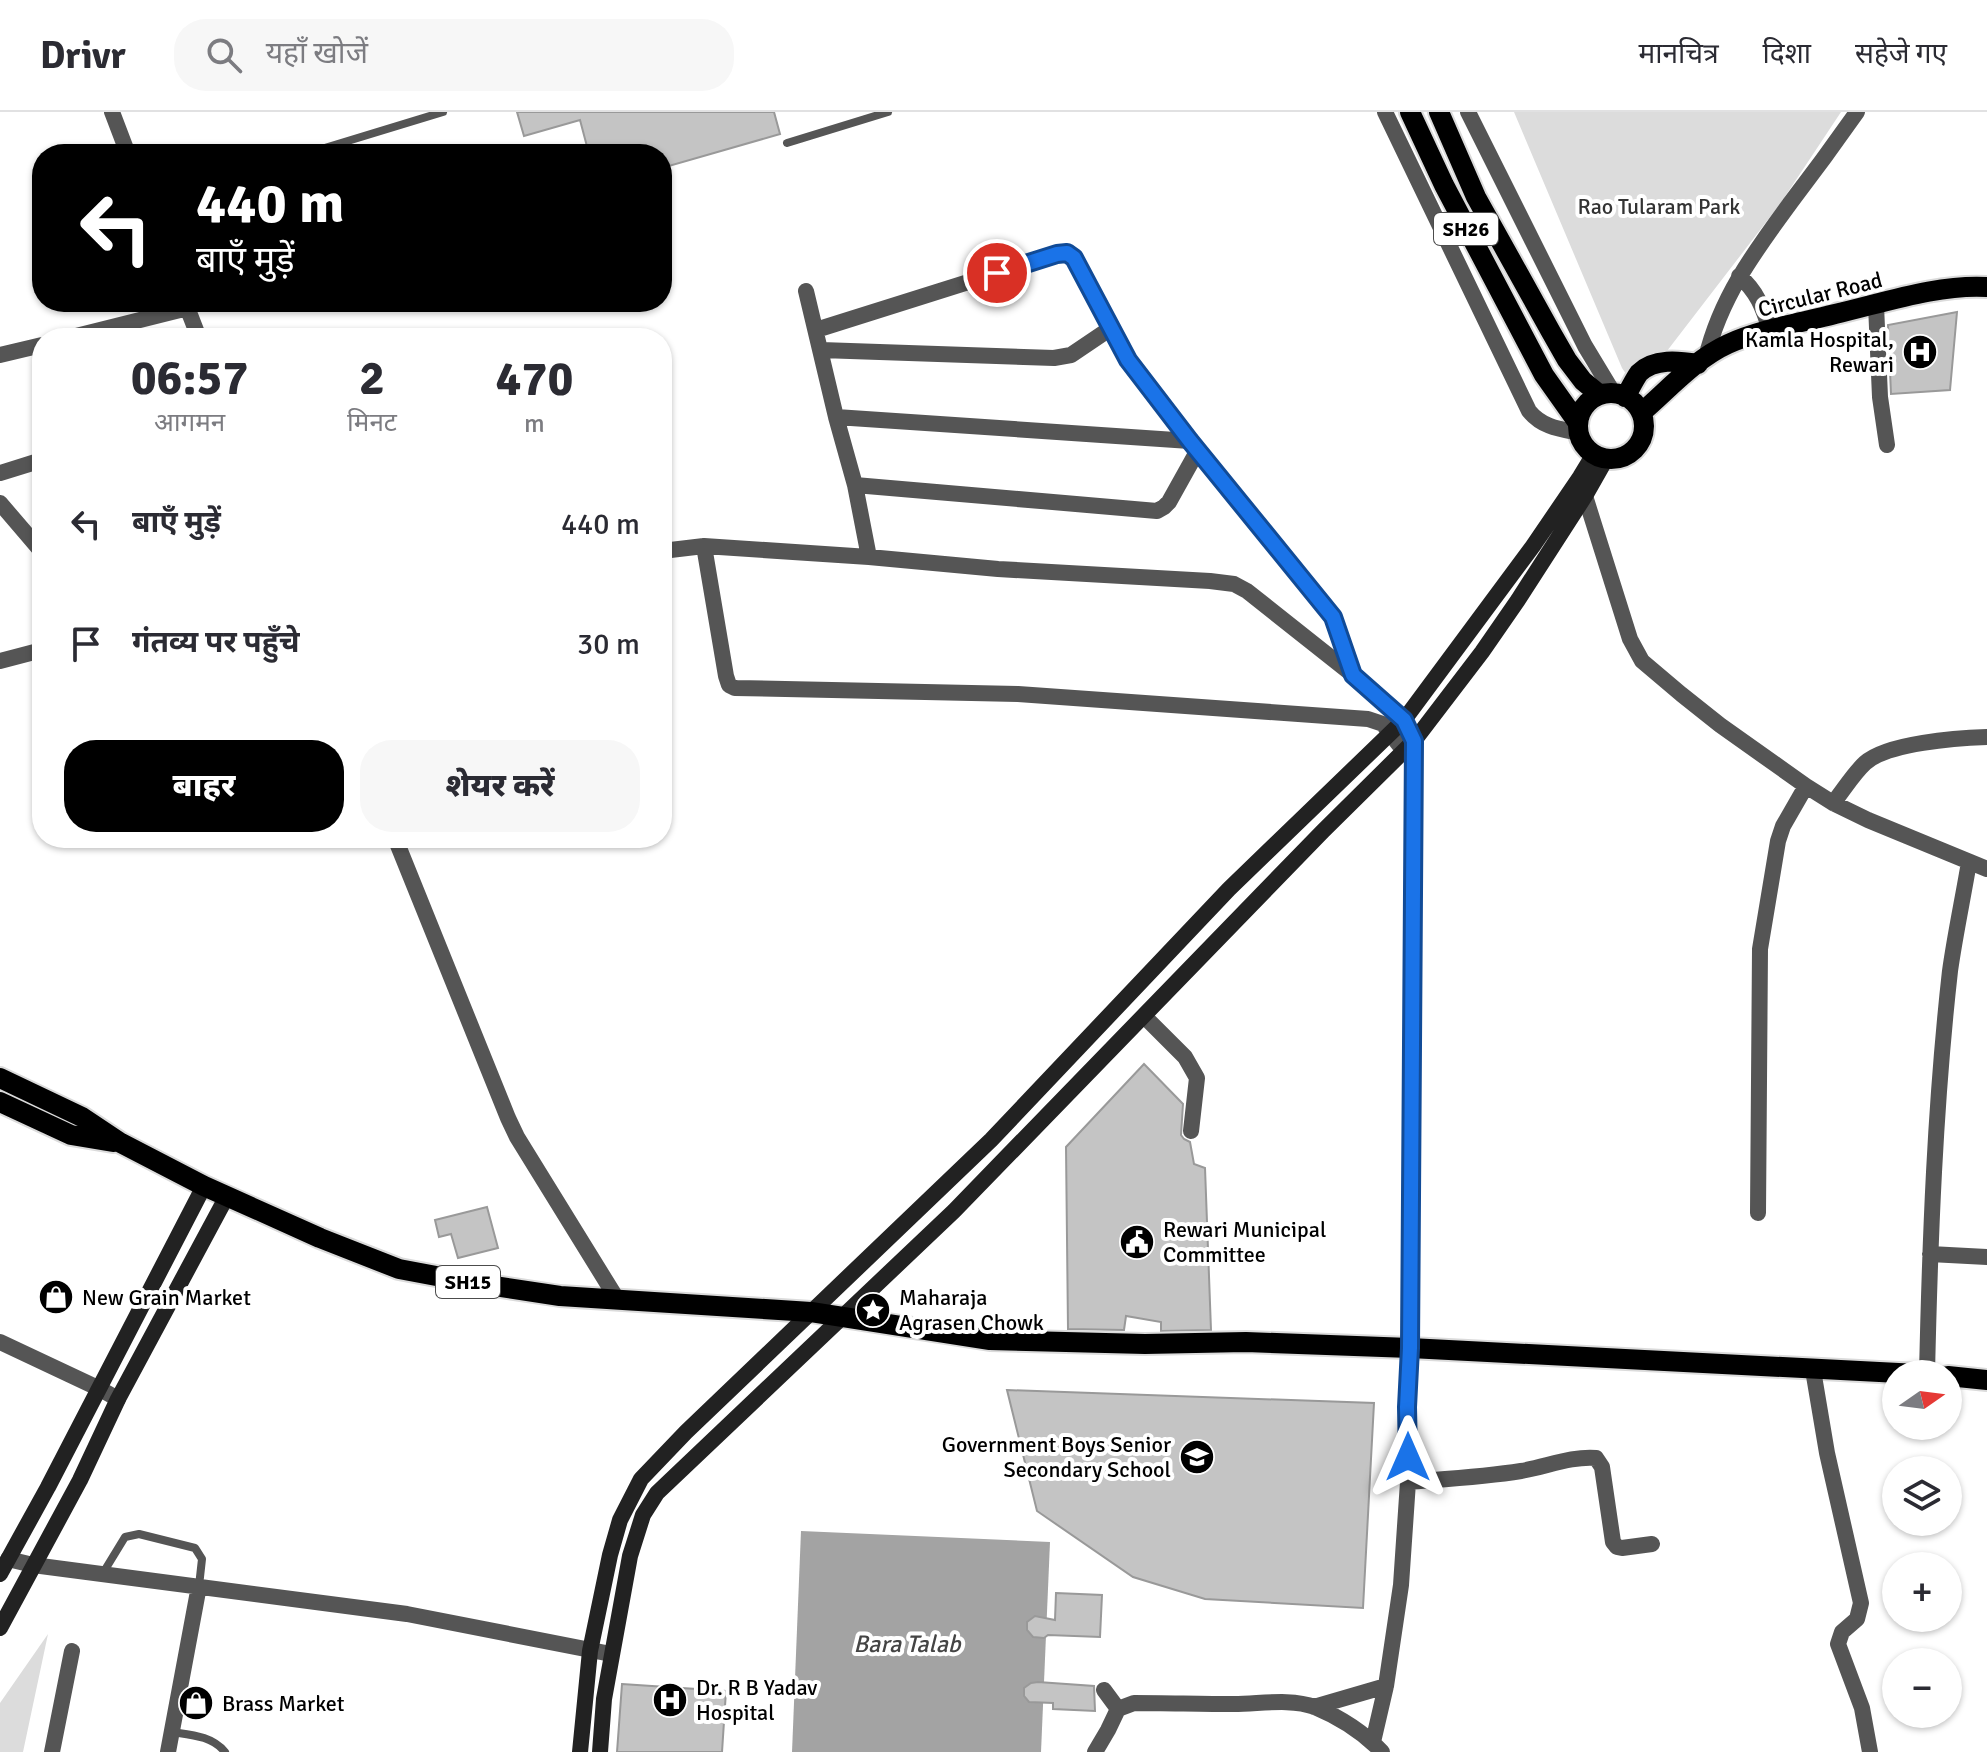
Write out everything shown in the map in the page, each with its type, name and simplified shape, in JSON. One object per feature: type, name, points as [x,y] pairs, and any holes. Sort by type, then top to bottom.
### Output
[{"type":"main road","name":"SH26","points":[[1410,112],[1444,185],[1544,375],[1578,428],[1582,442],[1600,456]]},
{"type":"main road","name":"SH26","points":[[1439,112],[1476,197],[1567,360],[1583,381],[1634,403],[1641,413]]},
{"type":"main road","name":"Circular Road","points":[[1641,413],[1702,361],[1727,345],[1770,330],[1876,305],[1966,286],[1987,287]]},
{"type":"main road","points":[[1578,428],[1585,406],[1613,395],[1646,368],[1666,362],[1702,361]]},
{"type":"main road","points":[[1600,456],[1616,459],[1634,450],[1643,433],[1641,413]]},
{"type":"main road","points":[[600,1752],[611,1654],[633,1543],[643,1515],[657,1493],[965,1200],[1409,746],[1482,652],[1585,496],[1600,456]]},
{"type":"main road","points":[[580,1752],[590,1651],[610,1555],[620,1520],[641,1479],[686,1432],[991,1140],[1229,889],[1404,720],[1580,477],[1600,456]]},
{"type":"main road","name":"SH15","points":[[0,1078],[82,1117],[121,1143],[204,1186],[320,1238],[399,1269],[560,1296],[811,1312],[843,1317]]},
{"type":"main road","name":"SH15","points":[[0,1102],[71,1135],[121,1143]]},
{"type":"main road","points":[[0,1574],[100,1389],[204,1186]]},
{"type":"main road","points":[[0,1628],[227,1196]]},
{"type":"main road","points":[[843,1317],[990,1340],[1145,1344],[1246,1342],[1882,1373]]},
{"type":"main road","points":[[1962,1377],[1987,1380]]},
{"type":"street","points":[[112,112],[124,144]]},
{"type":"street","points":[[1385,112],[1529,411],[1536,420],[1546,425],[1578,428]]},
{"type":"street","points":[[1468,112],[1585,346],[1613,395]]},
{"type":"street","points":[[1702,361],[1721,312],[1752,255],[1857,112]]},
{"type":"street","points":[[816,330],[1067,253],[1074,258],[1128,360],[1333,617],[1353,675]]},
{"type":"street","points":[[1739,276],[1757,295],[1770,330]]},
{"type":"street","points":[[806,291],[855,485],[869,557]]},
{"type":"street","points":[[1876,305],[1880,397],[1887,445]]},
{"type":"street","points":[[104,328],[162,312]]},
{"type":"street","points":[[821,350],[1054,358],[1071,355],[1111,328]]},
{"type":"street","points":[[0,355],[32,347]]},
{"type":"street","points":[[836,417],[1194,445]]},
{"type":"street","points":[[855,485],[1157,511],[1169,502],[1194,445]]},
{"type":"street","points":[[0,473],[32,463]]},
{"type":"street","points":[[1585,496],[1630,639],[1642,661],[1700,709],[1833,803],[1987,869]]},
{"type":"street","points":[[0,503],[32,540]]},
{"type":"street","points":[[704,546],[726,676],[729,685],[735,688],[1018,694],[1368,719],[1383,724],[1390,734],[1409,746]]},
{"type":"street","points":[[672,550],[704,546],[1234,584],[1353,675],[1404,720],[1409,746],[1408,1482],[1401,1585],[1378,1747]]},
{"type":"street","points":[[0,661],[32,653]]},
{"type":"street","points":[[1833,803],[1865,762],[1886,752],[1949,739],[1987,737]]},
{"type":"street","points":[[1758,1213],[1760,949],[1778,841],[1806,786]]},
{"type":"street","points":[[399,848],[517,1137],[617,1299]]},
{"type":"street","points":[[1927,1360],[1940,1071],[1951,967],[1969,862]]},
{"type":"street","points":[[1144,1016],[1185,1057],[1197,1078],[1191,1131]]},
{"type":"street","points":[[1930,1254],[1987,1257]]},
{"type":"street","points":[[0,1342],[118,1399]]},
{"type":"street","points":[[1813,1370],[1827,1453],[1861,1603],[1857,1619],[1842,1632],[1838,1644],[1862,1708],[1870,1752]]},
{"type":"street","points":[[1408,1482],[1496,1475],[1584,1457],[1596,1458],[1602,1467],[1613,1542],[1622,1548],[1652,1544]]},
{"type":"street","points":[[8,1559],[33,1565],[407,1614],[611,1654]]},
{"type":"street","points":[[168,1752],[199,1586]]},
{"type":"street","points":[[52,1752],[72,1651]]},
{"type":"street","points":[[1314,1707],[1386,1686]]},
{"type":"street","points":[[1104,1690],[1118,1709]]},
{"type":"street","points":[[1095,1752],[1118,1709],[1134,1703],[1291,1703],[1314,1707],[1353,1727],[1378,1747]]},
{"type":"lane","points":[[338,144],[443,112]]},
{"type":"lane","points":[[787,143],[888,112]]},
{"type":"lane","points":[[103,1574],[125,1537],[139,1534],[195,1548],[202,1559],[199,1586]]},
{"type":"lane","points":[[172,1732],[207,1738],[225,1752]]},
{"type":"green space","name":"Rao Tularam Park","points":[[1514,112],[1841,112],[1780,204],[1637,390],[1622,368]]},
{"type":"green space","points":[[48,1634],[23,1752],[0,1752],[0,1703]]},
{"type":"water","name":"Bara Talab","points":[[801,1531],[1050,1542],[1041,1752],[792,1752]]},
{"type":"building","points":[[517,112],[774,112],[780,134],[672,165],[672,144],[586,144],[580,120],[524,136]]},
{"type":"building","points":[[1957,312],[1950,390],[1891,394],[1888,325]]},
{"type":"building","name":"Rewari Municipal Committee","points":[[1144,1064],[1183,1104],[1181,1135],[1190,1142],[1194,1164],[1205,1168],[1211,1330],[1161,1331],[1161,1322],[1126,1316],[1124,1330],[1068,1329],[1066,1147]]},
{"type":"building","points":[[487,1207],[498,1248],[458,1258],[451,1234],[439,1237],[435,1220]]},
{"type":"building","name":"Government Boys Senior Secondary School","points":[[1007,1390],[1374,1403],[1363,1608],[1205,1599],[1133,1577],[1037,1511]]},
{"type":"building","points":[[1056,1593],[1102,1595],[1100,1637],[1033,1637],[1027,1630],[1027,1622],[1035,1616],[1055,1620]]},
{"type":"building","points":[[1038,1682],[1094,1686],[1095,1711],[1053,1709],[1053,1703],[1029,1702],[1024,1696],[1024,1688]]},
{"type":"building","points":[[622,1684],[726,1691],[722,1752],[617,1752]]},
{"type":"place","name":"Kamla Hospital, Rewari","points":[[1920,352]]},
{"type":"place","name":"Rewari Municipal Committee","points":[[1137,1242]]},
{"type":"place","name":"New Grain Market","points":[[56,1297]]},
{"type":"place","name":"Maharaja Agrasen Chowk","points":[[873,1310]]},
{"type":"place","name":"Government Boys Senior Secondary School","points":[[1197,1457]]},
{"type":"place","name":"Dr. R B Yadav Hospital","points":[[670,1700]]},
{"type":"place","name":"Brass Market","points":[[196,1703]]},
{"type":"route","points":[[997,273],[1057,254],[1067,253],[1074,258],[1128,360],[1333,617],[1353,675],[1404,720],[1414,741],[1408,1457]]}]
